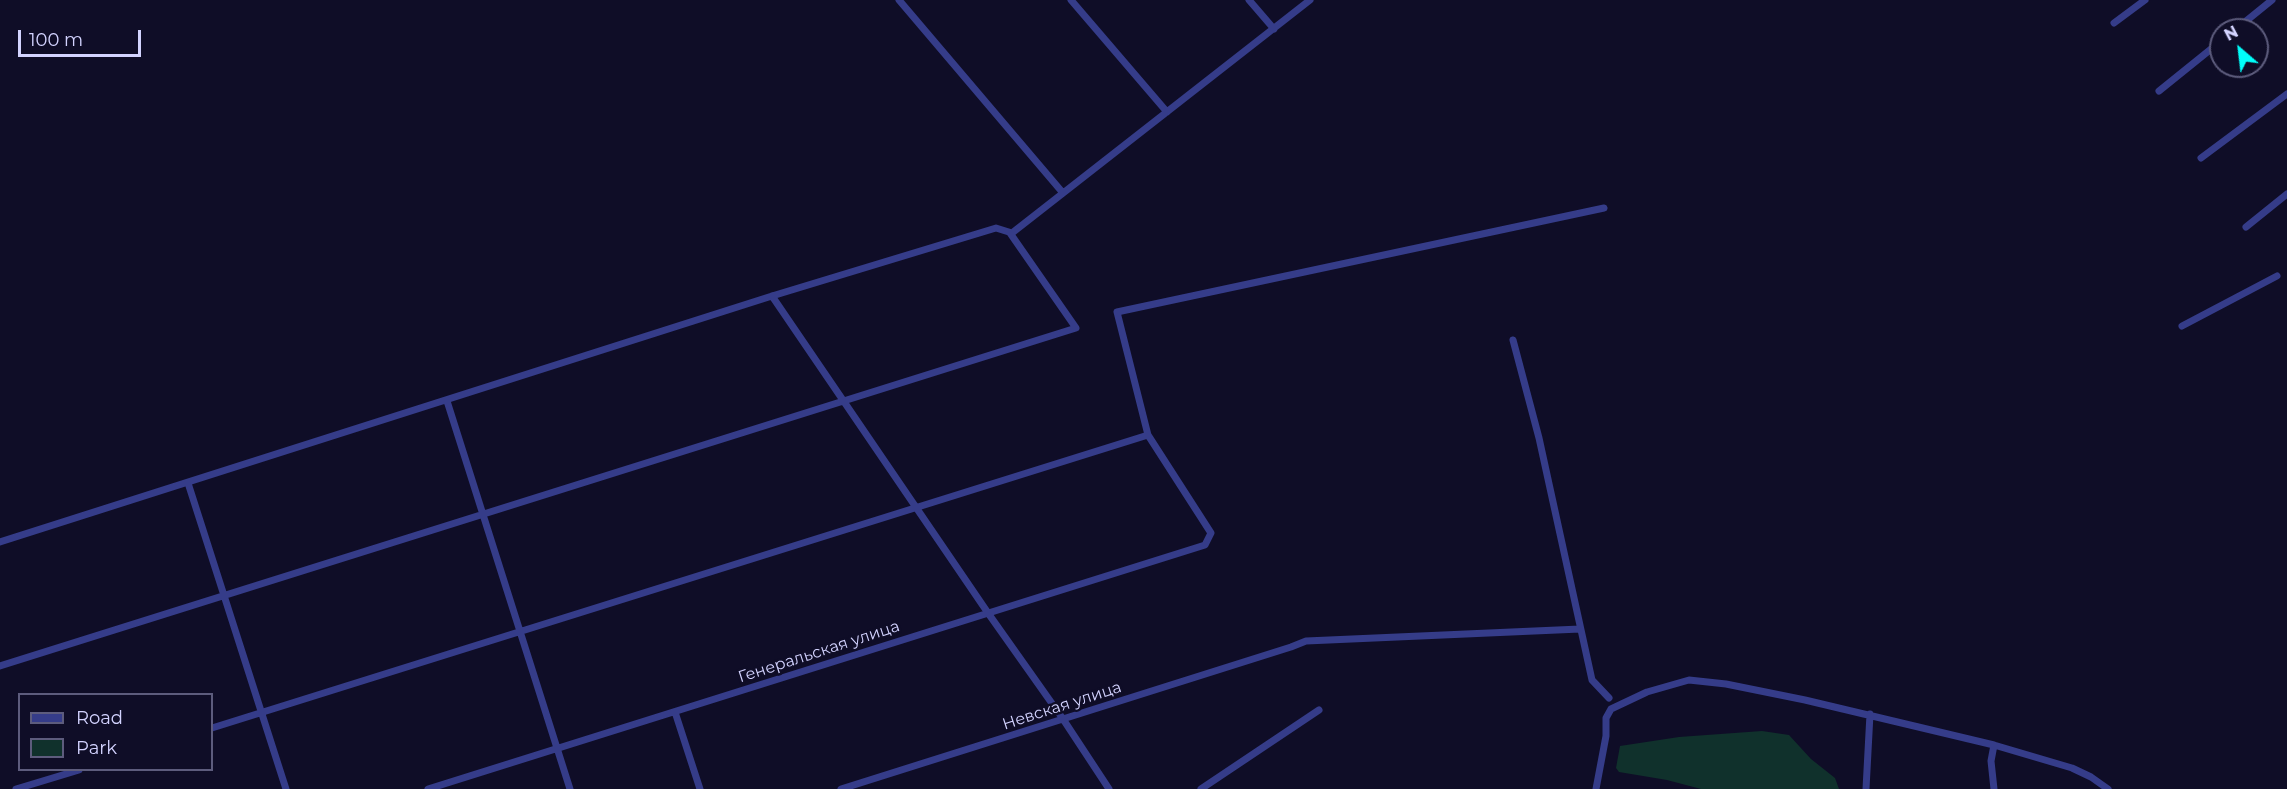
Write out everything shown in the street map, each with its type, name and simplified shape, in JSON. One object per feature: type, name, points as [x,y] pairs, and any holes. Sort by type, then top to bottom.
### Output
[{"type":"street","points":[[899,0],[1063,193]]},
{"type":"street","points":[[1071,0],[1167,112]]},
{"type":"street","points":[[1249,0],[1274,29]]},
{"type":"street","points":[[1012,233],[1310,0]]},
{"type":"street","points":[[2114,23],[2145,0]]},
{"type":"street","points":[[2250,18],[2272,0]]},
{"type":"street","points":[[2159,91],[2209,51]]},
{"type":"street","points":[[2201,158],[2287,94]]},
{"type":"street","points":[[2246,227],[2287,194]]},
{"type":"street","points":[[213,728],[915,506],[1148,435],[1118,312],[1604,208]]},
{"type":"street","points":[[0,542],[996,228],[1012,233],[1076,328],[0,666]]},
{"type":"street","points":[[2182,326],[2277,276]]},
{"type":"street","points":[[772,297],[1109,789]]},
{"type":"street","points":[[1513,340],[1539,438],[1592,680],[1609,698]]},
{"type":"street","points":[[447,401],[570,789]]},
{"type":"street","name":"Генеральская улица","points":[[428,789],[1205,545],[1211,533],[1148,435]]},
{"type":"street","points":[[188,483],[286,789]]},
{"type":"street","name":"Невская улица","points":[[841,789],[1291,647],[1306,640],[1580,629]]},
{"type":"street","points":[[1596,789],[1606,736],[1606,718],[1611,709],[1647,692],[1689,680],[1726,684],[1870,714],[1994,745],[2072,768],[2108,789]]},
{"type":"street","points":[[1201,789],[1319,710]]},
{"type":"street","points":[[675,712],[700,789]]},
{"type":"street","points":[[1866,789],[1870,714]]},
{"type":"street","points":[[1994,745],[1990,761],[1994,789]]},
{"type":"street","points":[[16,789],[76,771]]},
{"type":"green space","points":[[1762,731],[1789,735],[1811,759],[1835,778],[1839,789],[1701,789],[1667,780],[1619,772],[1616,768],[1620,746],[1679,737]]}]
